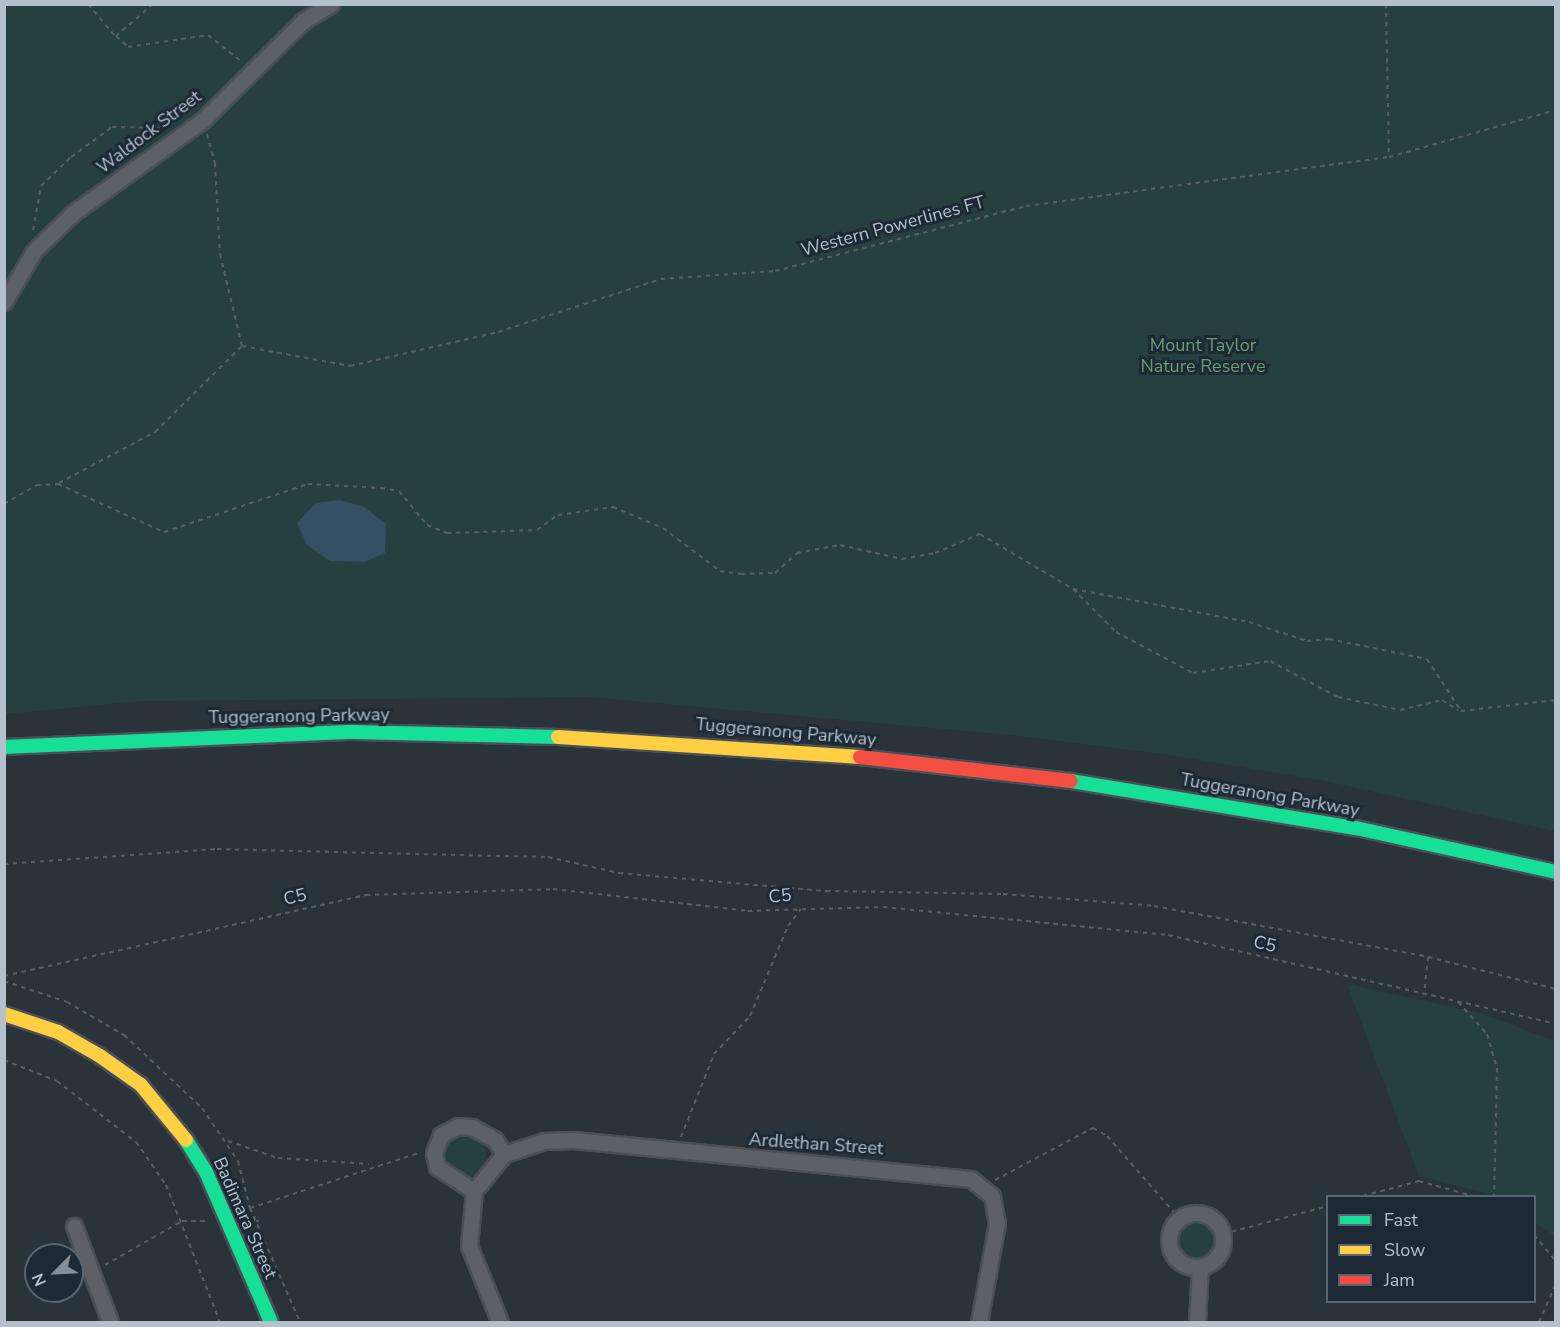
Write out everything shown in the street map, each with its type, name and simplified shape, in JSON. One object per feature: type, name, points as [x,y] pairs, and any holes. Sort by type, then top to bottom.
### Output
[{"type":"main road","name":"Tuggeranong Parkway","points":[[4,747],[353,732],[560,736],[818,752],[1112,786],[1356,828],[1556,872]]},
{"type":"main road","name":"Badimara Street","points":[[4,1014],[58,1032],[100,1056],[141,1085],[170,1114],[206,1172],[271,1323]]},
{"type":"street","name":"Waldock Street","points":[[4,302],[34,251],[73,213],[198,124],[303,21],[331,4]]},
{"type":"street","points":[[474,1191],[443,1175],[434,1149],[444,1132],[462,1125],[482,1130],[504,1154],[474,1191],[469,1246],[500,1323]]},
{"type":"street","name":"Ardlethan Street","points":[[504,1154],[544,1141],[574,1140],[674,1153],[947,1174],[985,1187]]},
{"type":"street","points":[[979,1323],[997,1223],[985,1187]]},
{"type":"street","points":[[1205,1214],[1223,1234],[1218,1257],[1200,1267],[1183,1264],[1171,1250],[1170,1231],[1179,1218],[1205,1214]]},
{"type":"street","points":[[74,1226],[93,1272],[110,1323]]},
{"type":"street","points":[[1197,1323],[1200,1267]]},
{"type":"path","points":[[88,4],[128,47],[141,48],[185,35],[208,35],[250,71]]},
{"type":"path","points":[[116,36],[153,4]]},
{"type":"path","points":[[1386,4],[1389,157]]},
{"type":"path","name":"Western Powerlines FT","points":[[242,346],[350,366],[498,332],[661,279],[775,271],[1026,206],[1389,157],[1556,110]]},
{"type":"path","points":[[4,504],[37,485],[58,484],[154,432],[242,346],[220,254],[215,163],[198,124],[112,127],[71,157],[41,186],[32,218],[34,251]]},
{"type":"path","points":[[58,484],[164,532],[308,484],[399,491],[427,525],[447,533],[537,530],[558,515],[613,507],[663,528],[720,571],[741,574],[775,573],[797,553],[840,545],[902,559],[935,553],[980,534],[1074,589],[1116,632],[1193,673],[1270,661],[1338,697],[1400,710],[1442,700],[1461,711],[1556,700]]},
{"type":"path","points":[[1074,589],[1249,622],[1307,641],[1329,639],[1427,659],[1461,711]]},
{"type":"path","points":[[4,864],[217,849],[548,857],[619,873],[826,891],[1003,894],[1154,906],[1428,957],[1556,989]]},
{"type":"path","name":"C5","points":[[4,976],[366,895],[553,890],[748,911],[802,907],[883,907],[1168,935],[1556,1024]]},
{"type":"path","points":[[674,1153],[714,1054],[750,1016],[788,926],[802,907]]},
{"type":"path","points":[[1425,994],[1428,957]]},
{"type":"path","points":[[1458,1002],[1487,1034],[1497,1068],[1494,1195]]},
{"type":"path","points":[[4,1060],[57,1082],[108,1116],[136,1142],[166,1185],[220,1323]]},
{"type":"path","points":[[985,1187],[1027,1159],[1093,1128],[1107,1136],[1179,1218]]},
{"type":"path","points":[[225,1140],[278,1158],[372,1164]]},
{"type":"path","points":[[250,1208],[372,1164],[434,1149]]},
{"type":"path","points":[[1370,1195],[1419,1182],[1466,1195]]},
{"type":"path","points":[[1223,1234],[1326,1207]]},
{"type":"path","points":[[93,1272],[182,1221]]},
{"type":"path","points":[[259,1221],[300,1323]]},
{"type":"path","points":[[1536,1237],[1555,1254],[1556,1260]]},
{"type":"path","points":[[1539,1323],[1556,1284]]},
{"type":"green space","name":"Mount Taylor Nature Reserve","points":[[5,5],[1555,5],[1555,831],[1320,780],[1170,755],[1021,736],[590,697],[141,701],[5,714]]},
{"type":"green space","points":[[1347,984],[1480,1013],[1555,1041],[1555,1236],[1536,1224],[1536,1195],[1492,1195],[1419,1176]]},
{"type":"green space","points":[[463,1132],[479,1139],[486,1155],[479,1171],[463,1178],[447,1171],[440,1155],[447,1139]]},
{"type":"green space","points":[[1196,1218],[1212,1224],[1218,1240],[1212,1256],[1196,1262],[1180,1256],[1174,1240],[1180,1224]]},
{"type":"water","points":[[340,500],[364,507],[386,524],[385,553],[365,562],[330,561],[307,545],[297,523],[316,503]]},
{"type":"traffic: fast","points":[[4,747],[353,732],[558,737]]},
{"type":"traffic: fast","points":[[1071,781],[1356,828],[1556,872]]},
{"type":"traffic: fast","points":[[186,1140],[206,1172],[271,1322]]},
{"type":"traffic: slow","points":[[558,737],[860,757]]},
{"type":"traffic: slow","points":[[4,1014],[58,1032],[100,1056],[141,1085],[186,1140]]},
{"type":"traffic: jam","points":[[860,757],[1071,781]]}]
